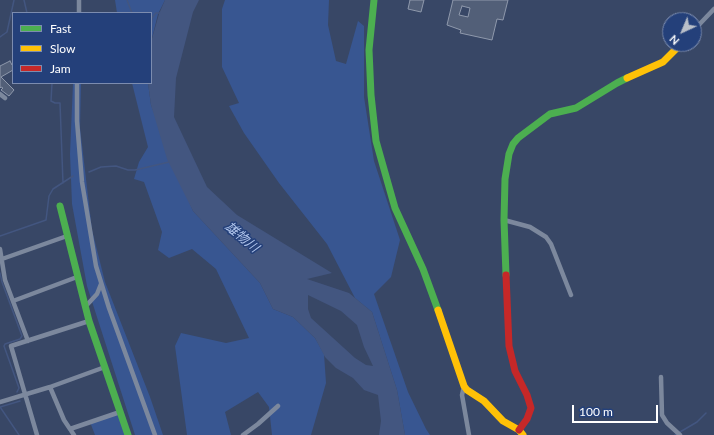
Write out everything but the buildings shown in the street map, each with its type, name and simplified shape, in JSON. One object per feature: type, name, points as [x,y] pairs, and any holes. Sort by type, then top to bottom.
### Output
[{"type":"street","points":[[79,0],[79,12]]},
{"type":"street","points":[[374,0],[369,50],[371,94],[376,141],[395,208],[435,299],[464,386],[467,390],[484,401],[503,421],[521,433],[531,408],[527,395],[515,371],[509,346],[504,220],[505,179],[507,164],[513,144],[518,138],[550,114],[576,108],[617,83],[663,62],[673,52]]},
{"type":"street","points":[[702,22],[714,9]]},
{"type":"street","points":[[77,84],[77,121],[82,182],[96,266],[155,435]]},
{"type":"street","points":[[0,94],[5,98]]},
{"type":"street","points":[[60,206],[89,321],[128,435]]},
{"type":"street","points":[[504,220],[530,227],[546,237],[551,244],[571,295]]},
{"type":"street","points":[[2,259],[67,236]]},
{"type":"street","points":[[0,249],[5,280],[28,340]]},
{"type":"street","points":[[13,301],[77,277]]},
{"type":"street","points":[[85,307],[97,294],[102,284]]},
{"type":"street","points":[[37,435],[11,346],[89,321]]},
{"type":"street","points":[[0,402],[50,387],[105,367]]},
{"type":"street","points":[[661,377],[662,415],[667,423],[680,435]]},
{"type":"street","points":[[464,386],[462,395],[469,435]]},
{"type":"street","points":[[50,387],[74,435]]},
{"type":"street","points":[[243,435],[278,406]]},
{"type":"street","points":[[70,429],[120,412]]},
{"type":"shaded area","points":[[115,0],[165,0],[158,14],[152,38],[152,12],[117,12]]},
{"type":"shaded area","points":[[225,0],[329,0],[328,25],[336,61],[346,64],[358,21],[364,26],[364,97],[374,161],[400,240],[391,277],[374,294],[408,392],[430,435],[405,435],[397,390],[372,312],[355,298],[327,244],[279,183],[244,133],[229,106],[239,103],[222,67],[222,9]]},
{"type":"shaded area","points":[[73,84],[81,84],[80,128],[92,230],[105,282],[150,397],[163,435],[135,435],[87,286],[72,204],[70,154]]},
{"type":"shaded area","points":[[132,84],[148,84],[151,105],[193,211],[260,283],[273,309],[293,317],[315,338],[324,354],[326,383],[311,435],[272,435],[269,407],[258,392],[225,412],[231,435],[187,435],[175,346],[181,333],[226,343],[249,338],[216,269],[192,249],[169,258],[158,250],[162,232],[144,182],[134,179],[139,162],[148,147]]},
{"type":"shaded area","points":[[120,412],[128,435],[95,435],[90,422]]},
{"type":"water","name":"雄物川","points":[[165,0],[199,0],[193,12],[176,78],[174,117],[207,187],[237,215],[332,273],[307,279],[349,293],[372,312],[397,390],[405,435],[379,435],[381,421],[378,395],[364,390],[353,378],[336,368],[325,357],[315,338],[293,317],[273,309],[260,283],[193,211],[167,159],[151,105],[148,84],[152,84],[152,38],[159,14]],"holes":[[[308,295],[341,311],[357,325],[364,347],[373,366],[366,365],[355,358],[311,318],[308,309]]]},
{"type":"waterway","points":[[0,37],[7,32],[14,0]]},
{"type":"waterway","points":[[24,0],[27,12]]},
{"type":"waterway","points":[[127,0],[132,12]]},
{"type":"waterway","points":[[152,18],[156,13],[160,13]]},
{"type":"waterway","points":[[52,84],[51,101],[60,103],[63,183]]},
{"type":"waterway","points":[[89,172],[101,167],[116,166],[128,170],[135,170],[169,162]]},
{"type":"waterway","points":[[0,236],[46,220],[49,196],[53,189],[73,176]]},
{"type":"waterway","points":[[0,273],[22,336],[20,339],[5,344],[4,346],[19,388],[17,392]]},
{"type":"waterway","points":[[19,435],[0,407],[20,401]]},
{"type":"waterway","points":[[675,435],[697,422],[706,413]]},
{"type":"traffic: fast","points":[[374,0],[369,50],[371,95],[376,141],[395,208],[423,269],[438,310]]},
{"type":"traffic: fast","points":[[506,275],[504,220],[505,179],[509,154],[513,144],[518,138],[550,114],[576,108],[627,78]]},
{"type":"traffic: fast","points":[[60,206],[89,321],[128,435]]},
{"type":"traffic: slow","points":[[627,78],[663,62],[673,52]]},
{"type":"traffic: slow","points":[[438,310],[464,386],[467,390],[484,401],[503,421],[519,430],[523,435]]},
{"type":"traffic: jam","points":[[506,275],[509,346],[515,371],[527,395],[531,408],[527,419],[519,430]]}]
